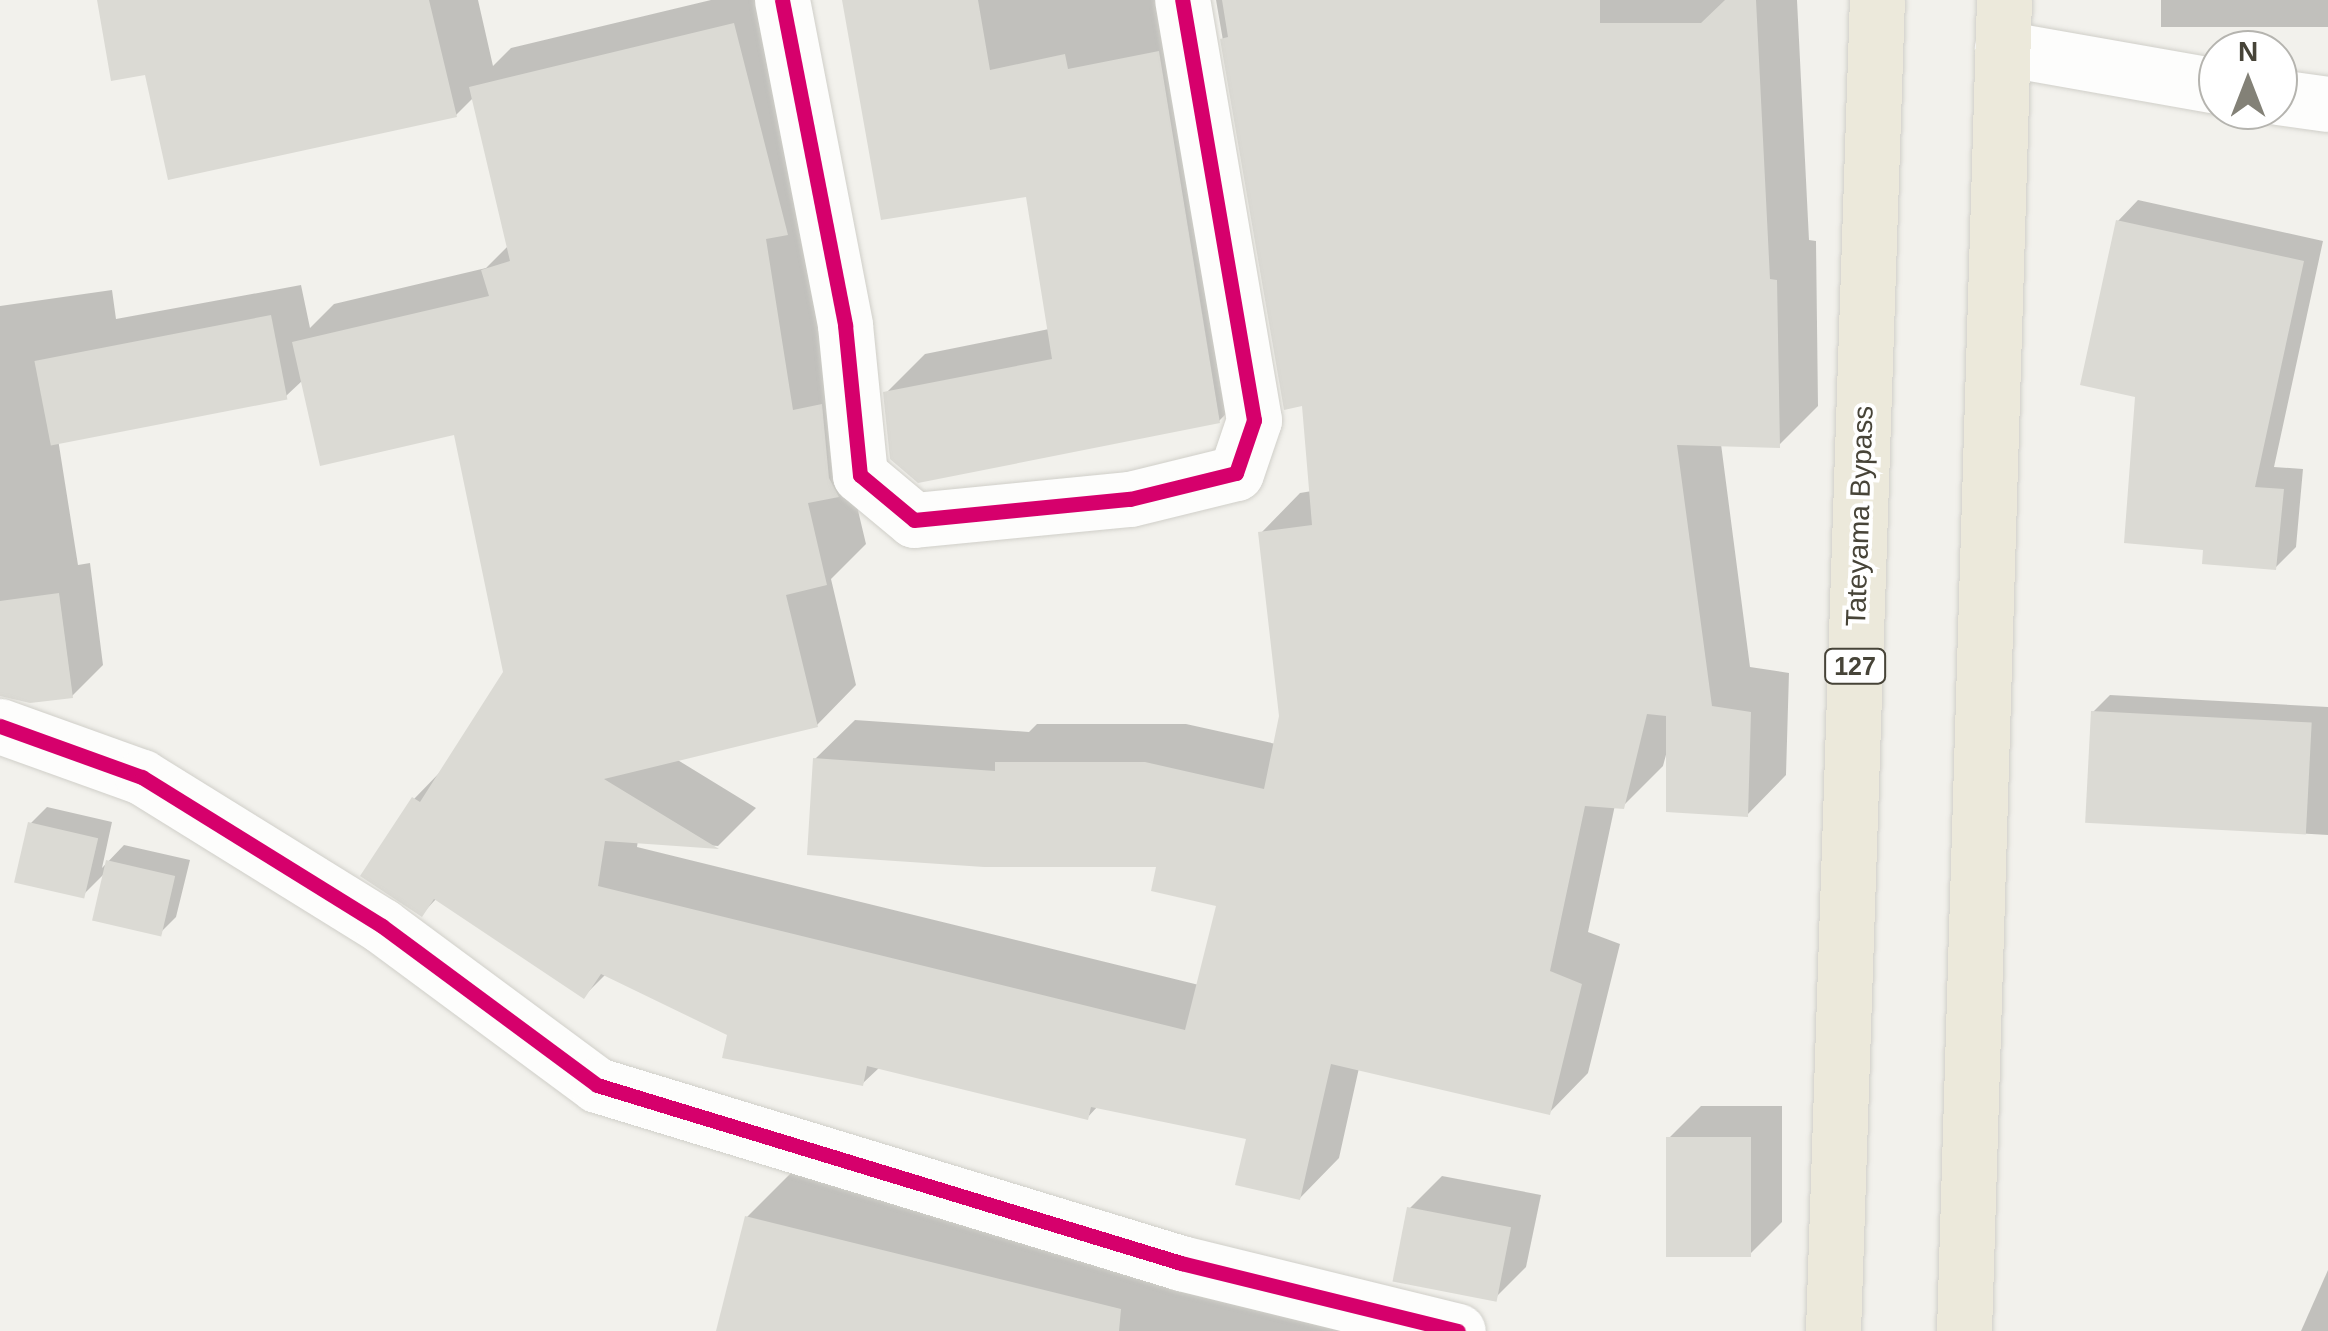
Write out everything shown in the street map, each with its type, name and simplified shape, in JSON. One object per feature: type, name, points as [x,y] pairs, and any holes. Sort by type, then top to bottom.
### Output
[{"type":"highway","name":"Tateyama Bypass","points":[[1833,1331],[1877,0]]},
{"type":"highway","points":[[1964,1331],[2003,24]]},
{"type":"street","points":[[782,0],[845,325],[860,475],[914,520],[1130,499],[1236,473],[1254,420],[1182,0]]},
{"type":"street","points":[[2003,24],[2198,80]]},
{"type":"street","points":[[2298,100],[2328,104]]},
{"type":"street","points":[[0,726],[142,777],[382,926],[598,1085],[1181,1263],[1458,1331]]},
{"type":"building","points":[[97,0],[429,0],[457,117],[168,180],[145,75],[111,81]]},
{"type":"building","points":[[842,0],[978,0],[990,70],[1065,54],[1068,69],[1159,51],[1220,423],[918,483],[890,459],[883,392],[1052,359],[1026,197],[881,220]]},
{"type":"building","points":[[1222,0],[1600,0],[1600,23],[1701,23],[1725,0],[1756,0],[1770,279],[1777,280],[1780,448],[1677,445],[1712,706],[1751,712],[1748,817],[1666,812],[1666,716],[1647,714],[1624,809],[1585,806],[1550,971],[1582,984],[1550,1115],[1331,1064],[1300,1200],[1235,1185],[1246,1139],[1091,1107],[1088,1120],[867,1066],[863,1086],[722,1058],[727,1035],[601,974],[584,999],[434,899],[422,917],[360,876],[412,797],[420,802],[503,672],[454,435],[320,466],[292,342],[489,296],[481,270],[510,261],[469,87],[734,23],[788,235],[766,239],[793,410],[822,404],[829,478],[839,497],[808,503],[827,585],[786,595],[818,727],[604,779],[719,849],[605,841],[598,886],[1185,1030],[1216,906],[1151,891],[1156,867],[984,867],[807,855],[813,758],[995,771],[995,762],[1145,762],[1264,789],[1279,716],[1258,532],[1312,525],[1302,406],[1284,410],[1220,39],[1228,37]]},
{"type":"building","points":[[2116,220],[2304,261],[2255,487],[2284,489],[2276,570],[2202,564],[2203,550],[2124,543],[2135,397],[2080,385]]},
{"type":"building","points":[[271,315],[287,399],[51,445],[34,361]]},
{"type":"building","points":[[59,593],[73,698],[30,703],[0,696],[0,601]]},
{"type":"building","points":[[2091,711],[2312,723],[2306,834],[2085,823]]},
{"type":"building","points":[[28,822],[98,838],[84,899],[14,882]]},
{"type":"building","points":[[106,860],[175,876],[161,936],[92,920]]},
{"type":"building","points":[[1666,1137],[1751,1137],[1751,1257],[1666,1257]]},
{"type":"building","points":[[1407,1207],[1511,1227],[1497,1302],[1392,1282]]},
{"type":"building","points":[[745,1216],[1121,1309],[1119,1331],[716,1331]]},
{"type":"cycle path","points":[[782,0],[845,325],[860,475],[914,520],[1130,499],[1236,473],[1254,420],[1182,0]]},
{"type":"cycle path","points":[[0,726],[142,777],[382,926],[597,1085],[1181,1263],[1458,1331]]}]
